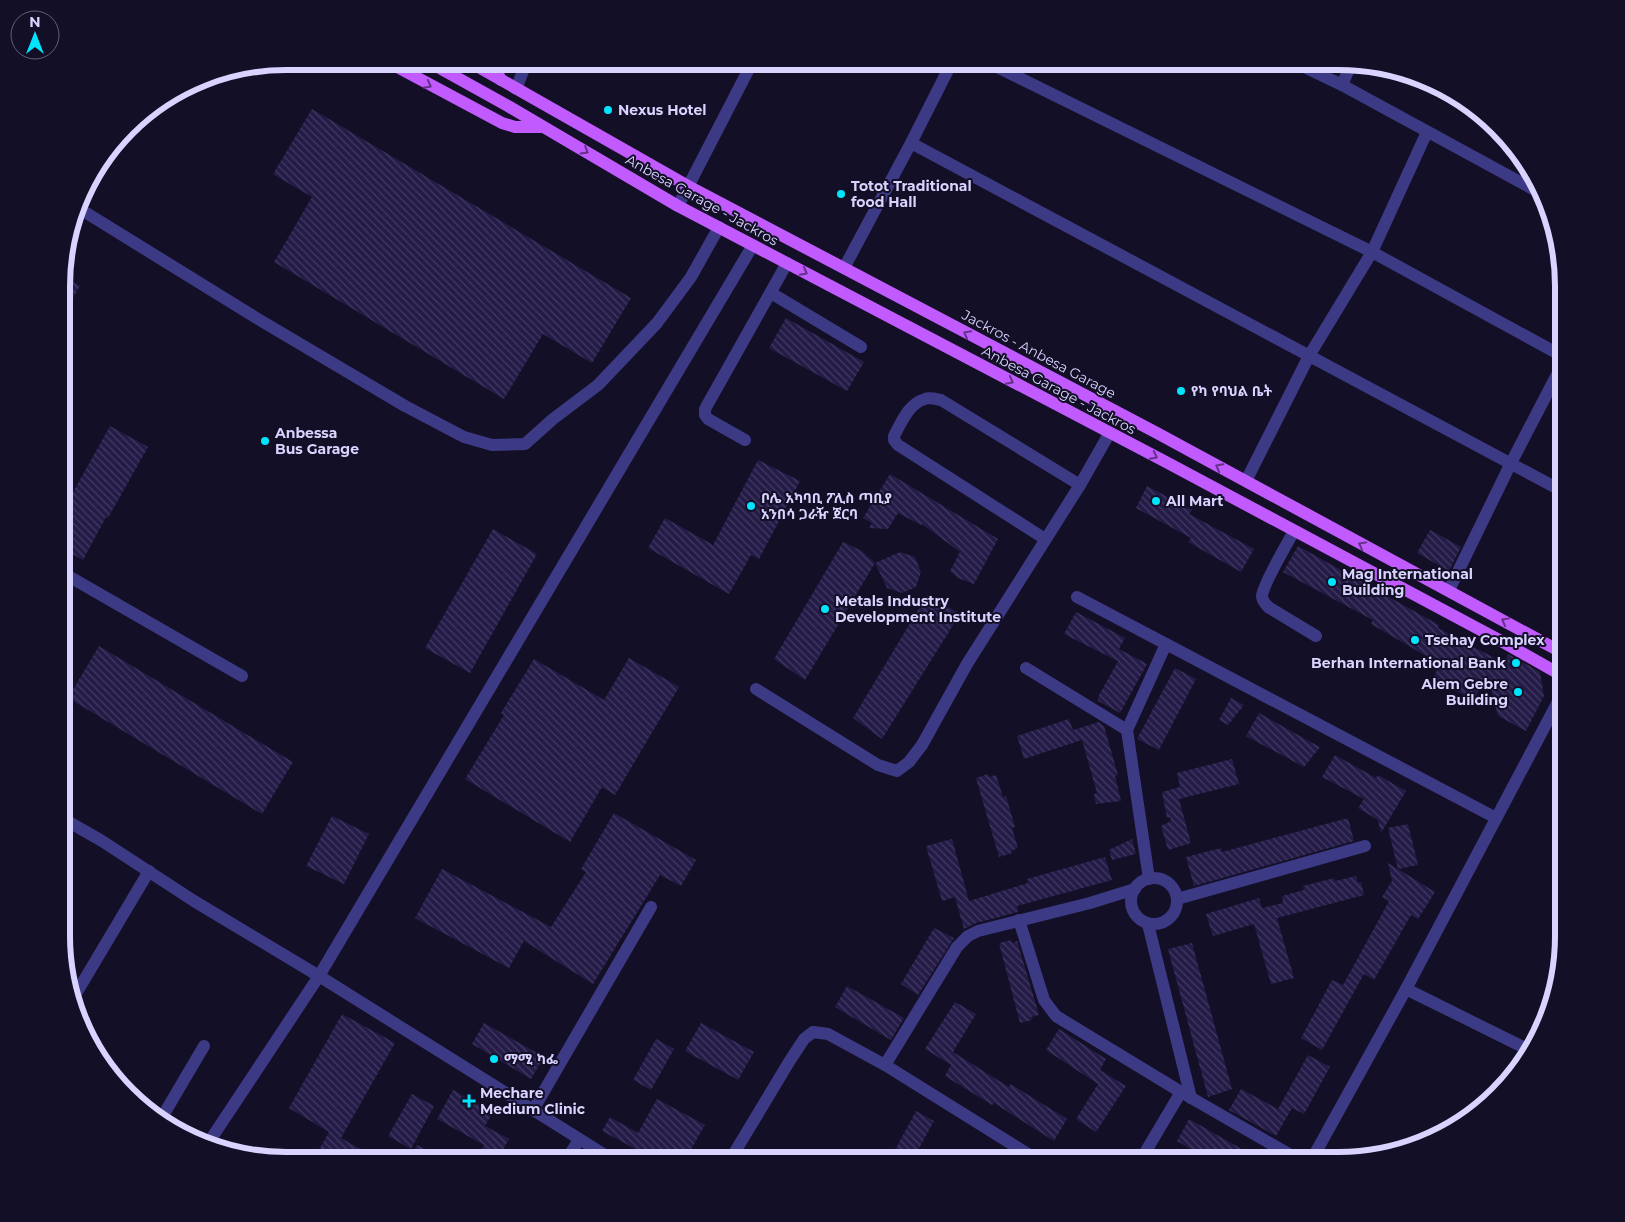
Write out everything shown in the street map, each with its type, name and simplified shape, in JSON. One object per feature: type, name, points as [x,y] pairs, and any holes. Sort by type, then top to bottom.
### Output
[{"type":"main road","points":[[403,70],[502,123],[515,127],[543,127]]},
{"type":"main road","name":"Anbesa Garage - Jackros","points":[[443,70],[678,206],[1294,530],[1555,671]]},
{"type":"main road","name":"Jackros - Anbesa Garage","points":[[484,70],[689,186],[1555,647]]},
{"type":"main road","points":[[496,70],[501,80]]},
{"type":"main road","points":[[1027,390],[1037,371]]},
{"type":"street","points":[[516,89],[523,70]]},
{"type":"street","points":[[678,206],[749,70]]},
{"type":"street","points":[[844,268],[948,70]]},
{"type":"street","points":[[1003,70],[1372,252],[1555,354]]},
{"type":"street","points":[[1311,70],[1342,85],[1532,188]]},
{"type":"street","points":[[1342,85],[1349,70]]},
{"type":"street","points":[[1246,481],[1309,356],[1372,252],[1427,132]]},
{"type":"street","points":[[911,143],[1555,487]]},
{"type":"street","points":[[83,211],[258,319],[405,406],[464,437],[492,445],[525,444],[553,419],[598,385],[657,323],[691,277],[719,227]]},
{"type":"street","points":[[211,1139],[318,976],[753,245]]},
{"type":"street","points":[[745,440],[708,419],[705,415],[705,409],[787,263]]},
{"type":"street","points":[[771,293],[861,347]]},
{"type":"street","points":[[1449,590],[1555,377]]},
{"type":"street","points":[[1045,539],[898,445],[894,436],[907,412],[918,402],[926,398],[941,400],[1080,485]]},
{"type":"street","points":[[756,689],[878,765],[897,770],[909,762],[922,745],[967,664],[1080,485],[1109,434]]},
{"type":"street","points":[[1294,530],[1262,595],[1263,601],[1316,636]]},
{"type":"street","points":[[70,579],[242,676]]},
{"type":"street","points":[[1077,597],[1496,818]]},
{"type":"street","points":[[1149,879],[1127,730],[1166,644]]},
{"type":"street","points":[[1026,668],[1127,730]]},
{"type":"street","points":[[1316,1152],[1406,989],[1555,709]]},
{"type":"street","points":[[70,823],[599,1152]]},
{"type":"street","points":[[1177,900],[1365,846]]},
{"type":"street","points":[[77,992],[149,871]]},
{"type":"street","points":[[1149,879],[1159,879],[1168,883],[1174,890],[1177,900],[1176,908],[1172,916],[1165,922],[1148,924],[1139,919],[1134,912],[1132,897],[1135,889],[1149,879]]},
{"type":"street","points":[[885,1066],[957,947],[968,936],[978,931],[1090,903],[1135,889]]},
{"type":"street","points":[[533,1110],[651,907]]},
{"type":"street","points":[[1019,920],[1044,1000],[1056,1016],[1186,1095],[1285,1152]]},
{"type":"street","points":[[1146,1152],[1186,1095],[1148,924]]},
{"type":"street","points":[[1406,989],[1524,1047]]},
{"type":"street","points":[[735,1152],[789,1062],[804,1039],[812,1032],[828,1034],[885,1066],[1024,1152]]},
{"type":"street","points":[[164,1114],[204,1046]]},
{"type":"street","points":[[571,1152],[579,1140]]},
{"type":"building","points":[[1329,70],[1340,70],[1338,74]]},
{"type":"building","points":[[312,109],[631,298],[592,363],[543,334],[504,399],[274,262],[312,197],[273,174]]},
{"type":"building","points":[[70,280],[80,286],[70,303]]},
{"type":"building","points":[[786,318],[864,362],[847,391],[769,348]]},
{"type":"building","points":[[110,426],[148,447],[108,518],[106,517],[83,560],[70,553],[70,497]]},
{"type":"building","points":[[758,460],[800,481],[759,559],[751,555],[729,594],[648,548],[665,518],[713,545]]},
{"type":"building","points":[[890,474],[998,539],[974,584],[958,578],[950,571],[960,552],[922,524],[898,513],[888,529],[869,528],[872,523],[863,518]]},
{"type":"building","points":[[1147,486],[1192,510],[1189,514],[1254,549],[1241,572],[1188,542],[1191,538],[1136,508]]},
{"type":"building","points":[[493,529],[537,554],[470,673],[425,648]]},
{"type":"building","points":[[1430,530],[1461,547],[1449,571],[1417,553]]},
{"type":"building","points":[[843,542],[862,551],[875,563],[805,680],[774,659]]},
{"type":"building","points":[[1298,546],[1439,625],[1438,628],[1504,663],[1508,654],[1540,672],[1544,696],[1526,731],[1498,716],[1487,675],[1474,700],[1433,679],[1440,664],[1371,624],[1373,620],[1283,572]]},
{"type":"building","points":[[900,552],[915,557],[921,572],[916,587],[902,593],[887,588],[875,563]]},
{"type":"building","points":[[927,595],[946,603],[945,605],[960,614],[882,739],[853,718]]},
{"type":"building","points":[[1076,612],[1125,638],[1119,649],[1147,664],[1120,713],[1098,701],[1098,697],[1118,661],[1064,634]]},
{"type":"building","points":[[99,646],[293,762],[262,814],[70,699],[70,695]]},
{"type":"building","points":[[629,658],[679,687],[615,795],[602,787],[570,842],[465,779],[504,715],[501,713],[534,659],[604,700]]},
{"type":"building","points":[[1175,668],[1196,679],[1159,750],[1137,739]]},
{"type":"building","points":[[1231,698],[1244,705],[1228,725],[1219,720]]},
{"type":"building","points":[[1259,713],[1320,747],[1304,767],[1246,736]]},
{"type":"building","points":[[1069,719],[1073,730],[1099,722],[1104,726],[1118,775],[1115,776],[1121,801],[1096,804],[1094,794],[1097,793],[1082,740],[1024,759],[1017,736]]},
{"type":"building","points":[[1335,755],[1376,778],[1378,775],[1406,791],[1381,833],[1378,820],[1358,808],[1364,799],[1322,777]]},
{"type":"building","points":[[1232,759],[1239,784],[1179,799],[1191,843],[1168,850],[1161,826],[1171,821],[1170,817],[1167,818],[1162,792],[1180,787],[1177,773]]},
{"type":"building","points":[[988,774],[989,777],[996,775],[1003,797],[1006,796],[1015,827],[1012,828],[1018,848],[1011,851],[1012,853],[999,857],[976,778]]},
{"type":"building","points":[[614,813],[696,860],[681,886],[660,875],[593,984],[524,941],[509,968],[415,918],[442,869],[551,927],[586,872],[581,869]]},
{"type":"building","points":[[332,816],[369,834],[344,884],[306,866]]},
{"type":"building","points":[[1348,818],[1354,841],[1194,886],[1186,857],[1221,848],[1222,852]]},
{"type":"building","points":[[1408,824],[1418,865],[1398,869],[1388,828]]},
{"type":"building","points":[[952,839],[969,901],[1028,883],[1027,879],[1105,857],[1112,880],[1017,906],[1018,912],[976,923],[964,929],[955,897],[942,901],[926,846]]},
{"type":"building","points":[[1132,839],[1136,854],[1112,860],[1109,850]]},
{"type":"building","points":[[1388,863],[1435,892],[1418,919],[1411,915],[1374,980],[1364,974],[1322,1050],[1301,1038],[1332,980],[1343,985],[1389,901],[1382,897],[1392,881]]},
{"type":"building","points":[[1356,876],[1358,883],[1361,882],[1364,895],[1277,918],[1294,978],[1271,984],[1254,924],[1213,936],[1206,914],[1259,898],[1262,908],[1283,903],[1282,896],[1304,890],[1303,886],[1334,878],[1335,881]]},
{"type":"building","points":[[934,928],[954,938],[918,995],[901,984]]},
{"type":"building","points":[[1011,940],[1012,943],[1017,941],[1039,1015],[1031,1017],[1032,1020],[1020,1023],[999,943]]},
{"type":"building","points":[[1192,943],[1232,1089],[1208,1097],[1168,949]]},
{"type":"building","points":[[847,986],[904,1018],[891,1040],[835,1007]]},
{"type":"building","points":[[955,1002],[976,1014],[953,1052],[1009,1087],[1011,1084],[1067,1119],[1054,1141],[994,1103],[992,1105],[945,1076],[951,1065],[925,1049]]},
{"type":"building","points":[[342,1014],[395,1043],[341,1138],[366,1152],[318,1152],[329,1132],[289,1108]]},
{"type":"building","points":[[484,1023],[544,1057],[531,1079],[472,1044]]},
{"type":"building","points":[[701,1023],[754,1052],[738,1080],[685,1051]]},
{"type":"building","points":[[1059,1029],[1106,1059],[1100,1070],[1126,1086],[1096,1132],[1076,1119],[1098,1084],[1046,1050]]},
{"type":"building","points":[[656,1039],[674,1049],[651,1090],[633,1080]]},
{"type":"building","points":[[1308,1055],[1330,1067],[1304,1114],[1292,1108],[1276,1136],[1229,1110],[1241,1089],[1278,1109]]},
{"type":"building","points":[[453,1090],[493,1112],[485,1126],[509,1139],[502,1152],[480,1152],[484,1145],[437,1119]]},
{"type":"building","points":[[412,1094],[434,1106],[411,1149],[388,1136]]},
{"type":"building","points":[[657,1099],[705,1125],[690,1152],[641,1152],[602,1131],[610,1117],[638,1133]]},
{"type":"building","points":[[916,1111],[934,1121],[917,1152],[894,1152]]},
{"type":"building","points":[[1189,1119],[1247,1152],[1196,1152],[1177,1141]]},
{"type":"building","points":[[417,1145],[431,1152],[413,1152]]},
{"type":"place","name":"Nexus Hotel","points":[[608,110]]},
{"type":"place","name":"Totot Traditional food Hall","points":[[841,194]]},
{"type":"place","name":"የካ የባህል ቤት","points":[[1181,391]]},
{"type":"place","name":"Anbessa Bus Garage","points":[[265,441]]},
{"type":"place","name":"All Mart","points":[[1156,501]]},
{"type":"place","name":"ቦሌ አካባቢ ፖሊስ ጣቢያ አንበሳ ጋራዥ ጀርባ","points":[[751,506]]},
{"type":"place","name":"Mag International Building","points":[[1332,582]]},
{"type":"place","name":"Metals Industry Development Institute","points":[[825,609]]},
{"type":"place","name":"Tsehay Complex","points":[[1415,640]]},
{"type":"place","name":"Berhan International Bank","points":[[1516,663]]},
{"type":"place","name":"Alem Gebre Building","points":[[1518,692]]},
{"type":"place","name":"ማሚ ካፌ","points":[[494,1059]]},
{"type":"place","name":"Mechare Medium Clinic","points":[[469,1101]]}]
